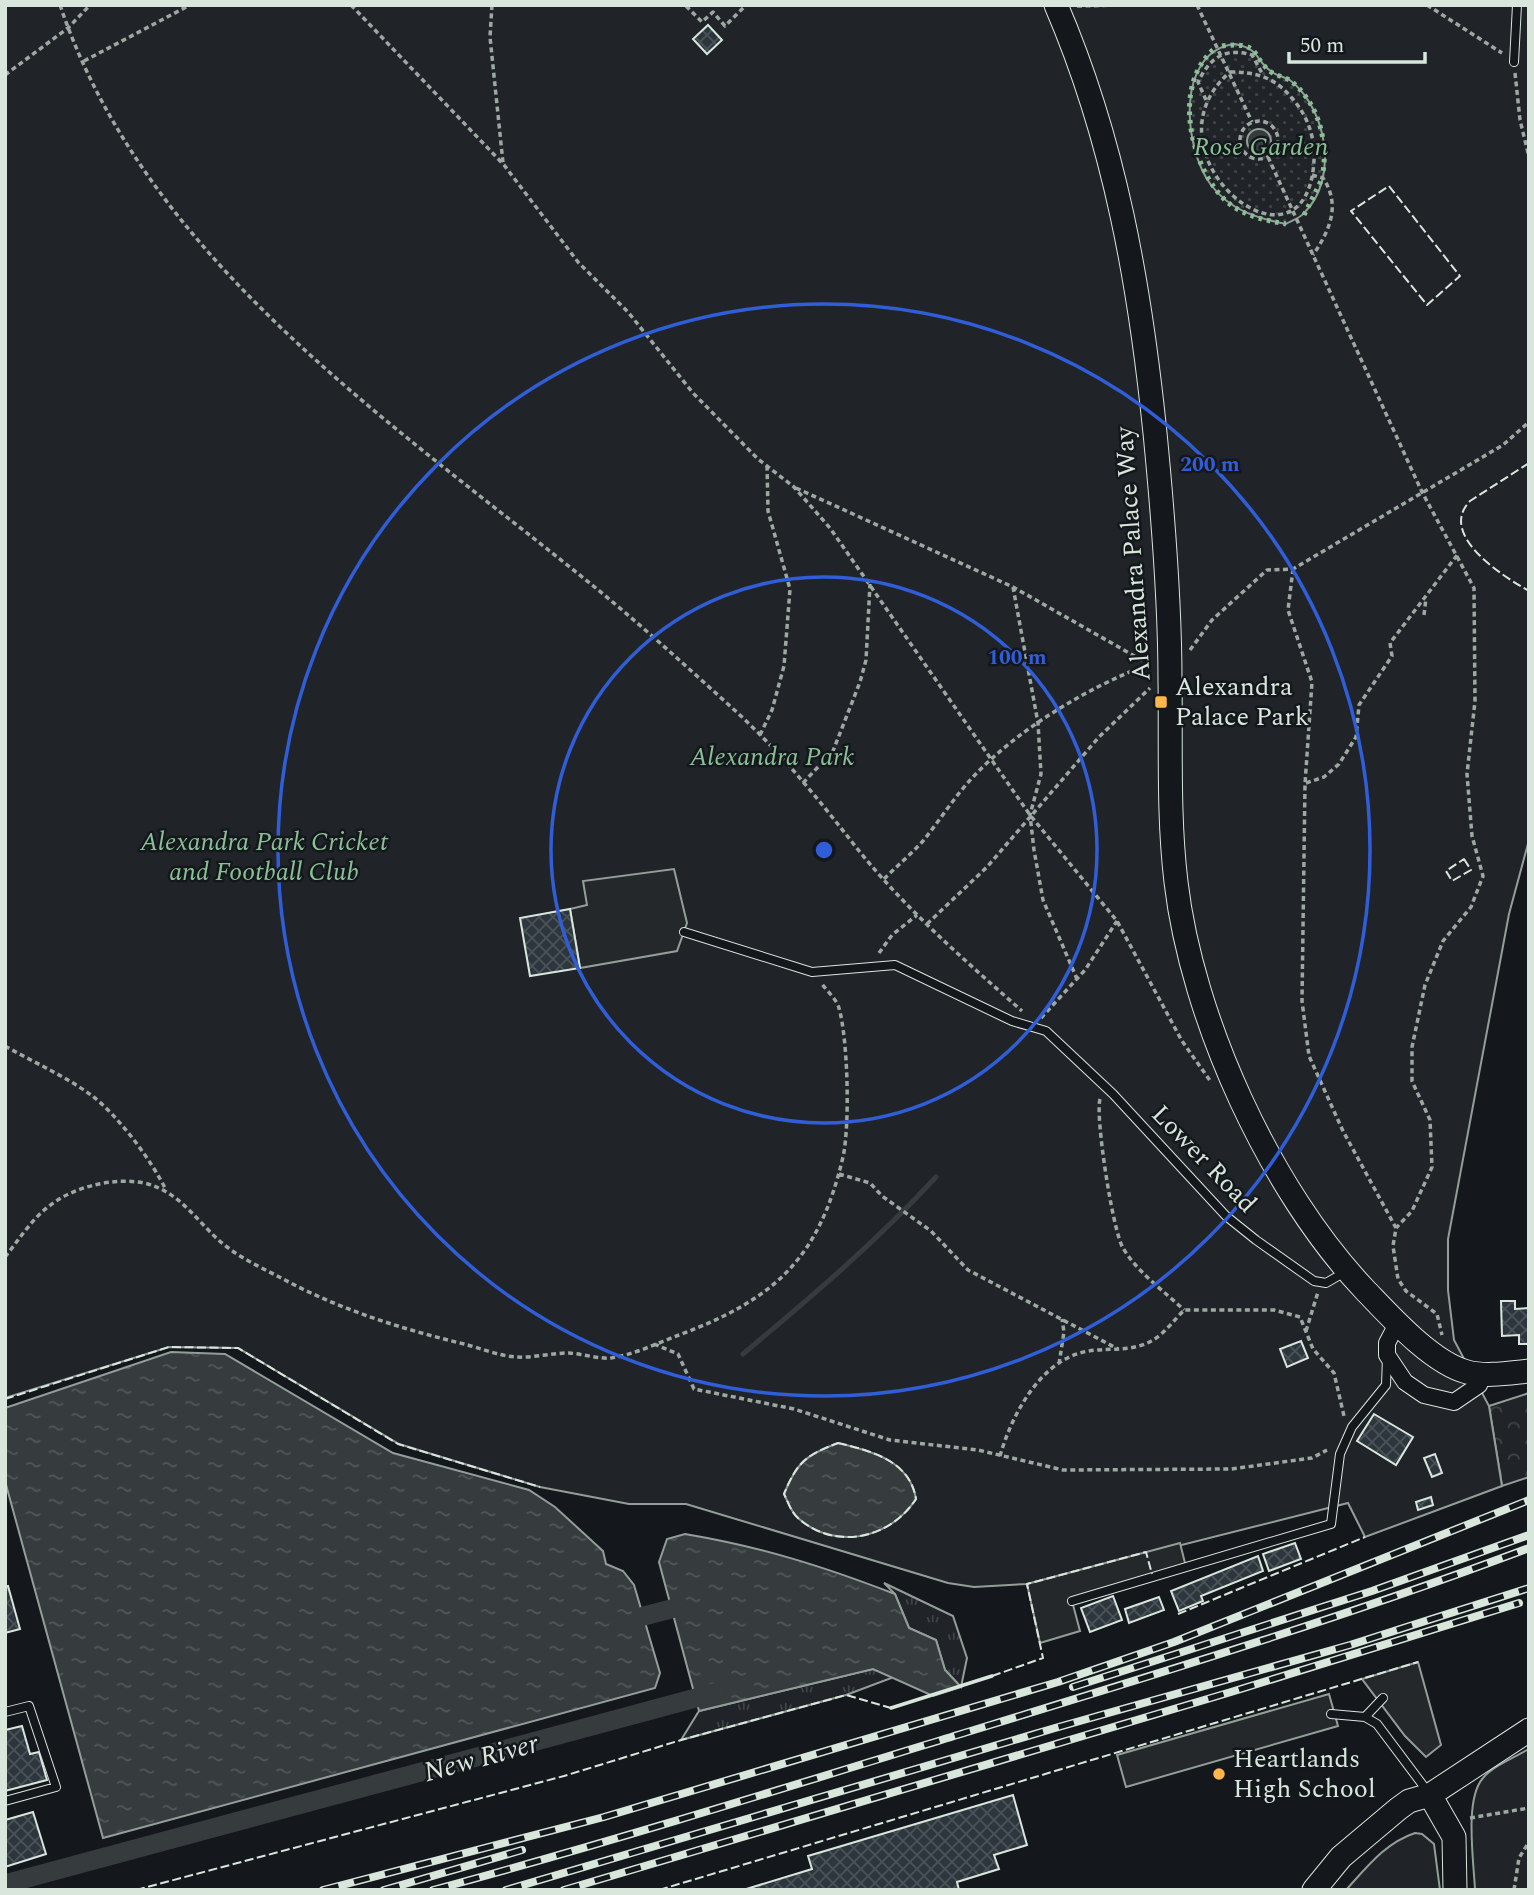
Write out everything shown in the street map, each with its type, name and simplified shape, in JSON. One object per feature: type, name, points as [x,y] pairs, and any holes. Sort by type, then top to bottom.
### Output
[{"type":"street","name":"Alexandra Palace Way","points":[[1056,5],[1092,95],[1124,215],[1155,432],[1164,679],[1176,884],[1199,986],[1243,1107],[1260,1141],[1284,1183],[1347,1271],[1397,1324],[1449,1364],[1466,1372],[1484,1374],[1529,1371]]},
{"type":"street","points":[[1397,1324],[1387,1343],[1387,1355],[1405,1382],[1424,1395],[1454,1402],[1479,1385],[1484,1374]]},
{"type":"street","points":[[1314,1890],[1341,1857],[1409,1801],[1430,1795],[1529,1730]]},
{"type":"street","points":[[1430,1795],[1454,1837],[1455,1890]]},
{"type":"lane","points":[[1514,62],[1517,5]]},
{"type":"lane","points":[[684,932],[812,972]]},
{"type":"lane","name":"Lower Road","points":[[812,972],[895,965],[1012,1021],[1046,1031],[1105,1086],[1226,1216],[1256,1240],[1314,1281],[1326,1283],[1347,1271]]},
{"type":"lane","points":[[1072,1601],[1331,1524],[1340,1454],[1352,1426],[1386,1385],[1387,1355]]},
{"type":"lane","points":[[1365,1717],[1383,1698]]},
{"type":"lane","points":[[5,1712],[29,1706],[56,1787],[5,1801]]},
{"type":"lane","points":[[1331,1714],[1365,1717],[1384,1731],[1430,1795]]},
{"type":"path","points":[[60,5],[83,62],[134,155],[201,243],[257,303],[378,415],[598,590],[733,709],[803,783],[917,915],[1028,1016]]},
{"type":"path","points":[[5,75],[68,29],[90,5]]},
{"type":"path","points":[[83,62],[190,5]]},
{"type":"path","points":[[351,5],[504,165],[578,262],[628,312],[693,393],[767,465],[794,487],[830,527],[1030,815],[1117,921],[1182,1041],[1215,1086]]},
{"type":"path","points":[[492,5],[492,64],[504,165]]},
{"type":"path","points":[[686,6],[702,22],[712,12],[726,26],[746,5]]},
{"type":"path","points":[[1082,7],[1124,5]]},
{"type":"path","points":[[1197,5],[1252,122]]},
{"type":"path","points":[[1427,5],[1514,62],[1520,120],[1529,157]]},
{"type":"path","points":[[1206,100],[1200,92],[1199,82],[1208,63],[1221,54],[1233,51],[1252,55],[1263,75]]},
{"type":"path","points":[[1230,72],[1263,75],[1281,85],[1310,125],[1315,153],[1312,175],[1305,195],[1293,213],[1278,218],[1256,211],[1237,200],[1218,181],[1200,133],[1206,100],[1215,85],[1230,72]]},
{"type":"path","points":[[1252,122],[1268,123],[1278,135],[1277,147],[1268,157],[1253,159],[1242,149],[1242,131],[1252,122]]},
{"type":"path","points":[[1268,157],[1422,492],[1475,588],[1476,690],[1467,786],[1472,836],[1483,876],[1471,907],[1443,941],[1425,985],[1412,1047],[1412,1081],[1430,1120],[1432,1167],[1412,1211],[1395,1228]]},
{"type":"path","points":[[1312,175],[1323,178],[1331,190],[1333,211],[1327,233],[1312,255]]},
{"type":"path","points":[[927,925],[987,867],[1099,737],[1164,679],[1212,620],[1267,570],[1293,569],[1503,445],[1529,422]]},
{"type":"path","points":[[759,736],[772,710],[783,666],[790,589],[768,511],[767,465]]},
{"type":"path","points":[[794,487],[1013,587],[1149,664],[1164,679]]},
{"type":"path","points":[[1305,783],[1324,777],[1339,765],[1356,737],[1359,705],[1392,656],[1390,643],[1458,554]]},
{"type":"path","points":[[1293,569],[1288,610],[1312,682],[1305,783],[1302,1001],[1309,1056],[1343,1131],[1395,1228],[1393,1246],[1398,1279],[1406,1291],[1437,1314],[1449,1364]]},
{"type":"path","points":[[803,783],[833,751],[860,682],[868,640],[870,582]]},
{"type":"path","points":[[1013,587],[1038,723],[1041,774],[1030,815],[1043,900],[1077,979]]},
{"type":"path","points":[[1424,615],[1426,596]]},
{"type":"path","points":[[884,879],[920,844],[971,779],[991,760],[1038,723],[1124,674],[1149,664]]},
{"type":"path","points":[[876,958],[892,935],[917,915]]},
{"type":"path","points":[[1036,1023],[1077,979],[1117,921]]},
{"type":"path","points":[[5,1257],[48,1207],[68,1195],[95,1185],[120,1181],[142,1183],[166,1190],[191,1209],[226,1247],[332,1303],[415,1332],[516,1357],[568,1353],[611,1358],[654,1344],[722,1319],[773,1286],[793,1267],[820,1229],[845,1149],[846,1119],[838,1005],[812,972]]},
{"type":"path","points":[[5,1046],[92,1096],[117,1122],[158,1175],[166,1190]]},
{"type":"path","points":[[1105,1086],[1098,1103],[1108,1186],[1122,1248],[1157,1286],[1184,1310],[1274,1310],[1300,1317],[1314,1349],[1334,1373],[1347,1427]]},
{"type":"path","points":[[839,1174],[870,1183],[931,1231],[968,1270],[1119,1350]]},
{"type":"path","points":[[1306,1332],[1320,1287]]},
{"type":"path","points":[[1000,1455],[1011,1423],[1037,1384],[1059,1364],[1080,1353],[1119,1350],[1154,1340],[1184,1310]]},
{"type":"path","points":[[1059,1364],[1064,1332],[1062,1320]]},
{"type":"path","points":[[654,1344],[678,1354],[694,1389],[794,1409],[890,1440],[978,1450],[1063,1470],[1231,1469],[1312,1458],[1335,1442]]},
{"type":"path","points":[[1470,1818],[1529,1808]]},
{"type":"path","points":[[1514,1890],[1519,1858],[1529,1842]]},
{"type":"green space","name":"Alexandra Park","points":[[5,5],[1529,5],[1529,840],[1509,914],[1448,1239],[1448,1290],[1454,1340],[1489,1406],[1502,1486],[1365,1537],[1348,1503],[1027,1584],[974,1587],[948,1583],[686,1504],[629,1504],[540,1487],[399,1444],[238,1348],[169,1347],[5,1398]]},
{"type":"green space","name":"Rose Garden","points":[[1235,44],[1254,52],[1267,68],[1291,81],[1313,109],[1320,127],[1325,164],[1322,182],[1315,199],[1304,213],[1286,224],[1254,216],[1235,207],[1218,194],[1202,169],[1194,148],[1190,103],[1194,82],[1202,64],[1216,51]]},
{"type":"green space","points":[[1529,1393],[1529,1477],[1502,1486],[1489,1406]]},
{"type":"green space","points":[[884,1583],[953,1616],[967,1658],[961,1687],[945,1670],[936,1640],[909,1628],[895,1594]]},
{"type":"green space","points":[[873,1669],[894,1677],[846,1695],[681,1740],[699,1711]]},
{"type":"green space","points":[[1529,1749],[1529,1890],[1475,1890],[1472,1816],[1477,1788],[1492,1770]]},
{"type":"green space","points":[[1415,1833],[1422,1834],[1434,1844],[1440,1890],[1346,1890],[1386,1849]]},
{"type":"shaded area","points":[[674,869],[687,923],[677,951],[580,968],[570,909],[587,905],[583,881]]},
{"type":"shaded area","points":[[1180,1543],[1186,1567],[1072,1601],[1080,1631],[1040,1643],[1027,1584]]},
{"type":"shaded area","points":[[1418,1662],[1441,1745],[1426,1757],[1405,1736],[1362,1679]]},
{"type":"shaded area","points":[[1329,1694],[1338,1726],[1126,1787],[1117,1755]]},
{"type":"water","points":[[1259,129],[1267,133],[1271,141],[1267,149],[1259,153],[1251,149],[1247,141],[1251,133]]},
{"type":"water","points":[[171,1352],[225,1354],[393,1453],[529,1490],[555,1507],[603,1551],[606,1564],[623,1571],[634,1585],[660,1673],[655,1688],[103,1838],[5,1481],[5,1408]]},
{"type":"water","points":[[838,1443],[876,1454],[906,1475],[916,1499],[905,1513],[877,1531],[845,1537],[828,1535],[793,1513],[784,1494],[793,1474],[810,1456]]},
{"type":"water","points":[[685,1534],[792,1558],[895,1594],[909,1628],[936,1640],[945,1670],[961,1687],[933,1696],[873,1669],[699,1711],[659,1562],[667,1539]]},
{"type":"building","points":[[708,25],[722,40],[707,54],[693,39]]},
{"type":"building","points":[[570,909],[580,968],[530,976],[520,918]]},
{"type":"building","points":[[1501,1301],[1515,1301],[1515,1309],[1529,1308],[1529,1344],[1519,1344],[1519,1335],[1502,1336]]},
{"type":"building","points":[[1301,1341],[1308,1358],[1287,1367],[1280,1349]]},
{"type":"building","points":[[1374,1414],[1413,1437],[1396,1465],[1357,1441]]},
{"type":"building","points":[[1435,1454],[1442,1473],[1432,1477],[1424,1458]]},
{"type":"building","points":[[1431,1497],[1433,1505],[1418,1510],[1416,1502]]},
{"type":"building","points":[[1295,1543],[1301,1559],[1269,1571],[1263,1554]]},
{"type":"building","points":[[1258,1556],[1263,1571],[1201,1596],[1203,1601],[1179,1611],[1171,1591]]},
{"type":"building","points":[[8,1586],[20,1629],[5,1633],[5,1587]]},
{"type":"building","points":[[1113,1596],[1122,1620],[1090,1632],[1081,1608]]},
{"type":"building","points":[[1159,1597],[1164,1610],[1129,1623],[1125,1609]]},
{"type":"building","points":[[22,1726],[30,1754],[39,1752],[47,1780],[5,1791],[5,1730]]},
{"type":"building","points":[[1013,1795],[1027,1845],[994,1855],[999,1869],[957,1882],[959,1890],[743,1890],[812,1869],[808,1856]]},
{"type":"building","points":[[33,1812],[46,1854],[5,1867],[5,1820]]},
{"type":"waterway","points":[[743,1354],[866,1247],[936,1177]]},
{"type":"waterway","points":[[644,1616],[671,1609]]},
{"type":"waterway","name":"New River","points":[[5,1884],[718,1692]]},
{"type":"railway","points":[[323,1890],[604,1817],[1058,1682],[1174,1642],[1529,1500]]},
{"type":"railway","points":[[1073,1687],[1372,1591],[1529,1535]]},
{"type":"railway","points":[[433,1890],[699,1814],[1177,1667],[1319,1622],[1529,1548]]},
{"type":"railway","points":[[506,1890],[1055,1728],[1350,1645],[1529,1588]]},
{"type":"railway","points":[[564,1890],[1231,1692],[1519,1603]]},
{"type":"railway","points":[[384,1890],[522,1850]]},
{"type":"hedge","points":[[1222,46],[1250,48],[1271,72],[1291,81],[1300,90],[1319,123],[1324,147],[1323,172]]},
{"type":"hedge","points":[[1213,50],[1200,65],[1193,84],[1190,105],[1195,148],[1203,168],[1213,186],[1233,206],[1254,217],[1286,224]]},
{"type":"hedge","points":[[1304,215],[1321,181]]},
{"type":"fence","points":[[1389,186],[1460,276],[1427,305],[1351,211],[1389,186]]},
{"type":"fence","points":[[1529,463],[1470,501],[1462,514],[1462,527],[1478,554],[1529,591]]},
{"type":"fence","points":[[1464,859],[1471,870],[1452,881],[1446,871],[1464,859]]},
{"type":"fence","points":[[5,1399],[169,1347],[238,1348],[398,1444],[540,1487]]},
{"type":"fence","points":[[838,1443],[876,1454],[906,1475],[916,1499],[905,1513],[877,1531],[845,1537],[828,1535],[793,1513],[784,1494],[793,1474],[810,1456],[838,1443]]},
{"type":"fence","points":[[1178,1614],[1365,1537]]},
{"type":"fence","points":[[992,1676],[1043,1658],[1027,1584],[1146,1552],[1152,1574]]},
{"type":"fence","points":[[659,1890],[1418,1662]]},
{"type":"fence","points":[[136,1890],[564,1776],[681,1740],[846,1695],[891,1708]]},
{"type":"wall","points":[[891,1708],[992,1676]]},
{"type":"place","name":"Alexandra Palace Park","points":[[1161,702]]},
{"type":"place","name":"Heartlands High School","points":[[1219,1774]]},
{"type":"park label","name":"Alexandra Park Cricket and Football Club","points":[[264,857]]}]
